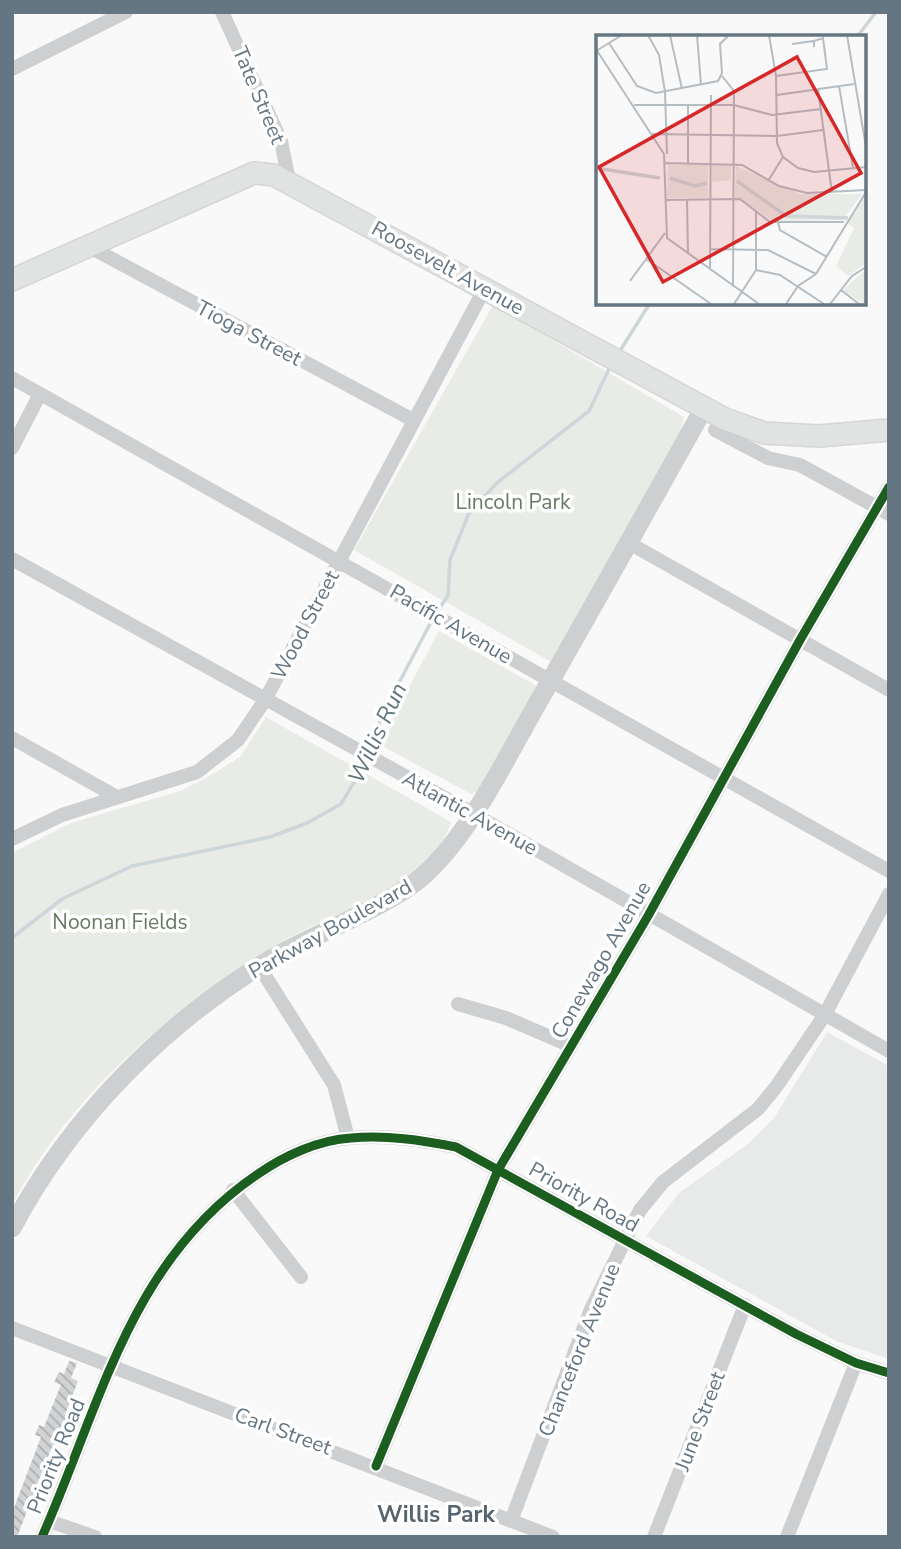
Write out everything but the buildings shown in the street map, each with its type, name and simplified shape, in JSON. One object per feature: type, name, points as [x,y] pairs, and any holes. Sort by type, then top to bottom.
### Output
[{"type":"main road","name":"Roosevelt Avenue","points":[[12,279],[254,173],[274,175],[704,408],[764,433],[819,436],[889,430]]},
{"type":"street","points":[[12,69],[127,12]]},
{"type":"street","name":"Tate Street","points":[[222,12],[281,141],[289,181]]},
{"type":"street","name":"Tioga Street","points":[[86,245],[413,421]]},
{"type":"street","name":"Wood Street","points":[[12,839],[62,815],[197,772],[238,740],[265,700],[485,288]]},
{"type":"street","name":"Pacific Avenue","points":[[12,378],[889,871]]},
{"type":"street","points":[[12,448],[40,394]]},
{"type":"street","name":"Parkway Boulevard","points":[[12,1228],[54,1160],[103,1098],[183,1022],[259,966],[422,877],[447,849],[472,813],[551,681],[704,408]]},
{"type":"street","points":[[715,430],[768,458],[800,465],[883,511]]},
{"type":"street","name":"Conewago Avenue","points":[[376,1466],[498,1170],[648,916],[800,640],[883,511],[889,487]]},
{"type":"street","points":[[629,544],[889,690]]},
{"type":"street","name":"Atlantic Avenue","points":[[12,559],[472,813],[648,916],[889,1051]]},
{"type":"street","points":[[12,738],[117,797]]},
{"type":"street","name":"Chanceford Avenue","points":[[511,1521],[591,1310],[640,1210],[663,1182],[758,1109],[824,1016],[889,894]]},
{"type":"street","points":[[259,966],[334,1085],[348,1138]]},
{"type":"street","points":[[458,1004],[506,1018],[571,1046]]},
{"type":"street","name":"Priority Road","points":[[42,1537],[111,1368],[158,1273],[190,1230],[233,1190],[273,1163],[304,1149],[348,1138],[412,1138],[456,1147],[745,1305],[856,1363],[889,1374]]},
{"type":"street","points":[[233,1190],[301,1277]]},
{"type":"street","name":"June Street","points":[[654,1537],[745,1305]]},
{"type":"street","name":"Carl Street","points":[[12,1328],[111,1368],[376,1466],[553,1537]]},
{"type":"street","points":[[787,1537],[856,1363]]},
{"type":"street","points":[[50,1521],[95,1537]]},
{"type":"shaded area","points":[[827,1032],[889,1066],[889,1359],[836,1341],[646,1236],[679,1193],[748,1144],[774,1118]]},
{"type":"green space","name":"Lincoln Park","points":[[493,305],[684,417],[679,437],[553,663],[354,550]]},
{"type":"green space","points":[[439,631],[537,686],[482,789],[471,794],[384,747],[395,713]]},
{"type":"green space","name":"Noonan Fields","points":[[266,717],[451,822],[440,844],[407,878],[273,947],[207,992],[150,1036],[73,1114],[50,1143],[12,1205],[12,853],[71,823],[180,791],[208,777],[240,757]]},
{"type":"waterway","name":"Willis Run","points":[[859,35],[876,12]]},
{"type":"waterway","name":"Willis Run","points":[[618,354],[649,304]]},
{"type":"waterway","name":"Willis Run","points":[[436,614],[448,595],[450,560],[469,513],[498,482],[589,411],[610,367]]},
{"type":"waterway","name":"Willis Run","points":[[372,752],[381,717],[432,620]]},
{"type":"waterway","name":"Willis Run","points":[[12,938],[62,899],[132,866],[270,837],[307,823],[341,804],[368,759]]},
{"type":"cycle path","points":[[376,1466],[498,1170],[648,916],[800,640],[889,487]]},
{"type":"cycle path","points":[[42,1537],[124,1338],[149,1292],[179,1248],[214,1209],[258,1174],[302,1150],[339,1139],[391,1138],[456,1147],[796,1334],[856,1363],[889,1373]]},
{"type":"district","name":"Willis Park","points":[[436,1514]]}]
